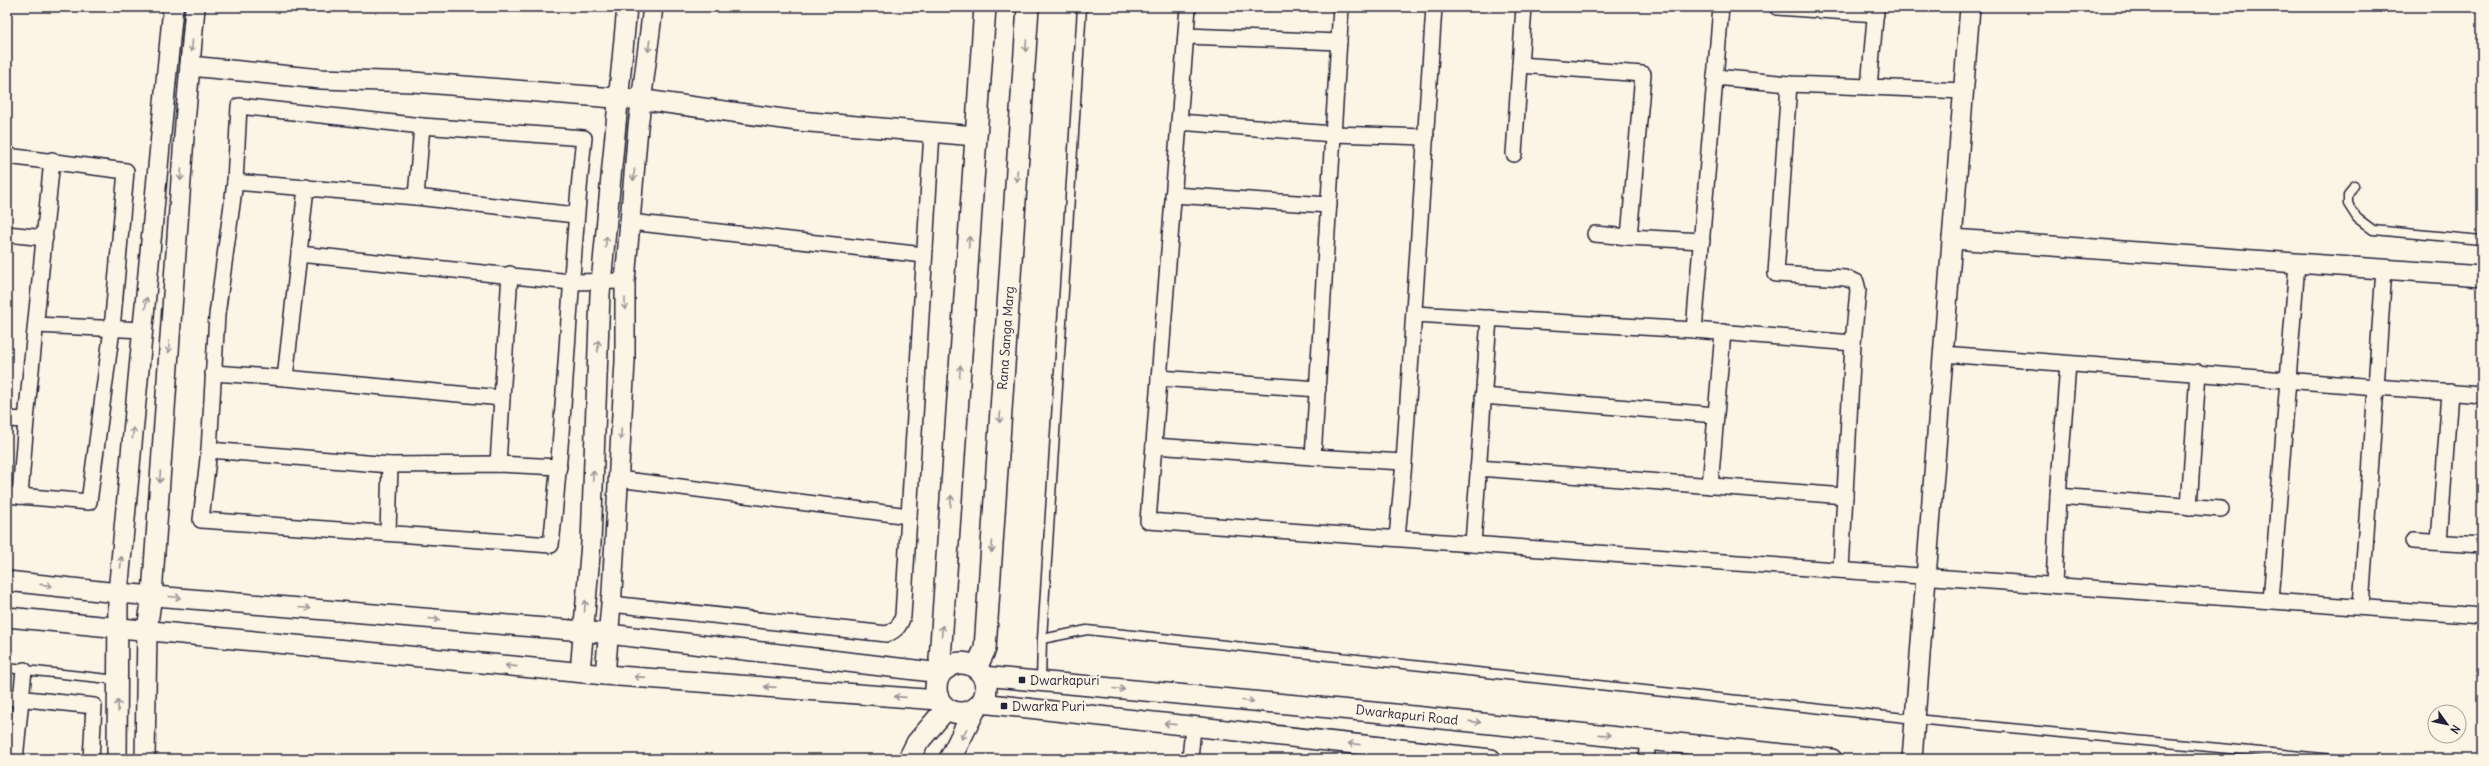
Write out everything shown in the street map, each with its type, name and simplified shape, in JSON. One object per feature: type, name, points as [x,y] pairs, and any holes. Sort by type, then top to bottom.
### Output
[{"type":"main road","points":[[944,670],[940,659],[985,7]]},
{"type":"main road","name":"Rana Sanga Marg","points":[[979,672],[985,649],[1028,7]]},
{"type":"main road","points":[[950,759],[978,706],[986,689],[979,672],[961,663],[944,670],[936,686],[942,705],[961,714],[978,706]]},
{"type":"main road","points":[[909,759],[917,743],[942,705]]},
{"type":"street","points":[[117,759],[119,726],[116,628],[118,593],[174,7]]},
{"type":"street","points":[[144,759],[147,630],[152,595],[195,7]]},
{"type":"street","points":[[580,672],[591,543],[600,294],[603,281],[627,7]]},
{"type":"street","points":[[605,675],[611,604],[625,361],[625,282],[642,100],[653,7]]},
{"type":"street","points":[[1188,7],[1148,520],[2482,616]]},
{"type":"street","points":[[1313,457],[1341,7]]},
{"type":"street","points":[[1397,538],[1404,462],[1434,7]]},
{"type":"street","points":[[1514,154],[1524,7]]},
{"type":"street","points":[[1694,330],[1721,7]]},
{"type":"street","points":[[1777,7],[1876,11],[1869,87]]},
{"type":"street","points":[[1912,759],[1970,7]]},
{"type":"street","points":[[1186,36],[1339,42]]},
{"type":"street","points":[[1520,65],[1643,74],[1629,237]]},
{"type":"street","points":[[190,66],[321,79],[413,82],[642,100],[798,121],[976,136]]},
{"type":"street","points":[[1715,77],[1789,84],[1964,91]]},
{"type":"street","points":[[1789,84],[1776,274],[1845,278],[1856,282],[1858,290],[1853,343],[1841,570]]},
{"type":"street","points":[[239,106],[422,126],[584,138],[575,215],[560,467],[551,545],[201,520],[209,450],[217,315],[235,182],[239,106]]},
{"type":"street","points":[[1179,122],[1333,134],[1426,137]]},
{"type":"street","points":[[416,197],[422,126]]},
{"type":"street","points":[[611,604],[887,634],[894,631],[900,624],[903,616],[932,132]]},
{"type":"street","points":[[7,156],[52,160],[126,171],[112,329],[90,502],[14,496],[26,420],[52,160]]},
{"type":"street","points":[[235,182],[416,197],[575,215]]},
{"type":"street","points":[[285,378],[306,187]]},
{"type":"street","points":[[1174,194],[1329,205]]},
{"type":"street","points":[[630,222],[924,255]]},
{"type":"street","points":[[7,234],[44,238]]},
{"type":"street","points":[[1595,234],[1702,241]]},
{"type":"street","points":[[1952,239],[2482,276]]},
{"type":"street","points":[[299,254],[510,274],[571,282],[625,282]]},
{"type":"street","points":[[2271,601],[2297,263]]},
{"type":"street","points":[[2361,607],[2384,269]]},
{"type":"street","points":[[498,464],[510,274]]},
{"type":"street","points":[[1414,314],[1694,330],[1853,343]]},
{"type":"street","points":[[1472,544],[1489,318]]},
{"type":"street","points":[[36,326],[143,330]]},
{"type":"street","points":[[1710,486],[1723,332]]},
{"type":"street","points":[[1944,354],[2068,364],[2289,378],[2376,387],[2482,394]]},
{"type":"street","points":[[2054,585],[2058,496],[2068,364]]},
{"type":"street","points":[[2189,507],[2198,372]]},
{"type":"street","points":[[213,373],[285,378],[502,398]]},
{"type":"street","points":[[1159,378],[1318,389]]},
{"type":"street","points":[[2439,542],[2450,392]]},
{"type":"street","points":[[1483,396],[1716,415]]},
{"type":"street","points":[[7,419],[26,420]]},
{"type":"street","points":[[1154,446],[1404,462]]},
{"type":"street","points":[[209,450],[390,465],[498,464],[560,467]]},
{"type":"street","points":[[388,533],[390,465]]},
{"type":"street","points":[[1478,468],[1845,496]]},
{"type":"street","points":[[618,479],[909,516]]},
{"type":"street","points":[[2058,496],[2221,509]]},
{"type":"street","points":[[2413,540],[2482,545]]},
{"type":"street","points":[[7,581],[118,593],[583,631],[944,670]]},
{"type":"street","points":[[7,617],[605,675],[942,705]]},
{"type":"street","points":[[15,759],[24,670]]},
{"type":"street","name":"Dwarkapuri Road","points":[[979,672],[1041,682],[1394,714],[1832,759]]},
{"type":"street","points":[[7,697],[94,706],[91,759]]},
{"type":"street","points":[[978,706],[1193,727],[1382,753],[1491,759]]},
{"type":"street","points":[[94,723],[119,726]]},
{"type":"street","points":[[1190,759],[1193,727]]},
{"type":"street","points":[[1646,759],[1648,740]]},
{"type":"lane","points":[[1041,682],[1042,639],[1082,7]]},
{"type":"lane","points":[[2354,185],[2348,195],[2348,204],[2357,218],[2373,230],[2482,240]]},
{"type":"lane","points":[[1042,639],[1087,630],[1916,719],[2334,759]]},
{"type":"lane","points":[[7,668],[118,680]]},
{"type":"place","name":"Dwarkapuri","points":[[1022,680]]},
{"type":"place","name":"Dwarka Puri","points":[[1004,706]]}]
